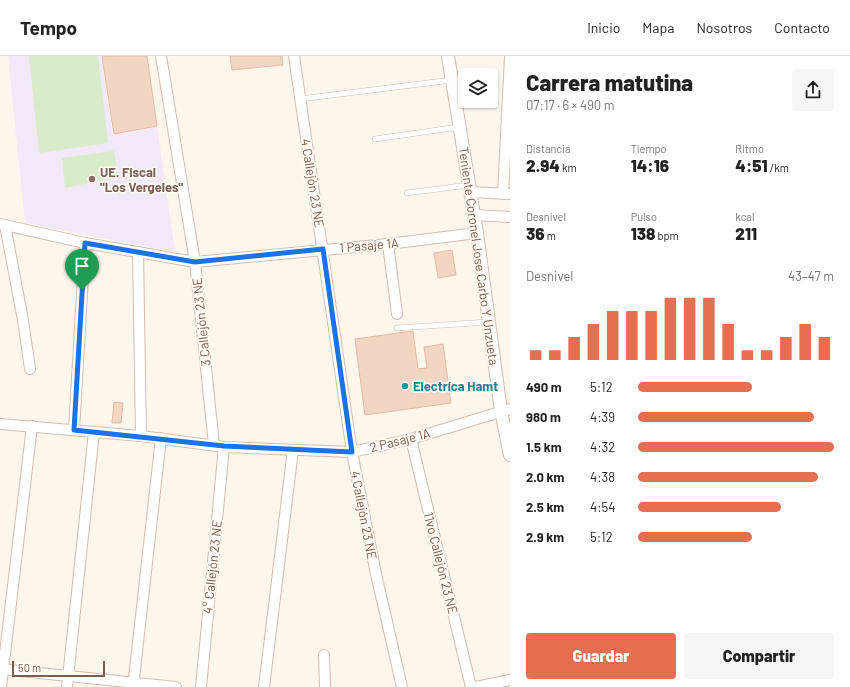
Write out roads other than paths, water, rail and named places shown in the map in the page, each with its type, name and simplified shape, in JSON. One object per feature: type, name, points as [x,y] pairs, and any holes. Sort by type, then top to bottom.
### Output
[{"type":"street","name":"3 Callejón 23 NE","points":[[161,56],[195,262],[219,446]]},
{"type":"street","name":"4 Callejón 23 NE","points":[[294,56],[352,452],[376,574],[402,687]]},
{"type":"street","name":"Teniente Coronel Jose Carbo Y Unzueta","points":[[448,56],[453,79],[477,233],[489,322],[505,410],[510,455]]},
{"type":"street","points":[[470,189],[506,194],[510,57]]},
{"type":"street","points":[[474,215],[510,218]]},
{"type":"street","name":"1 Pasaje 1A","points":[[2,225],[85,243],[195,262],[388,244],[477,233]]},
{"type":"street","points":[[2,225],[23,320],[30,369]]},
{"type":"street","points":[[74,430],[85,243]]},
{"type":"street","points":[[388,244],[397,314]]},
{"type":"street","points":[[138,252],[141,436]]},
{"type":"street","name":"2 Pasaje 1A","points":[[0,424],[161,438],[219,446],[352,452],[411,439],[505,410]]},
{"type":"street","points":[[1,687],[1,669],[32,426]]},
{"type":"street","points":[[66,687],[94,432]]},
{"type":"street","points":[[134,685],[161,438]]},
{"type":"street","name":"11vo Callejón 23 NE","points":[[411,439],[471,687]]},
{"type":"street","name":"4° Callejón 23 NE","points":[[200,687],[219,446]]},
{"type":"street","points":[[264,687],[293,450]]},
{"type":"street","points":[[324,655],[325,687]]},
{"type":"street","points":[[1,669],[134,685],[176,687]]},
{"type":"street","points":[[476,687],[510,680]]},
{"type":"lane","points":[[300,99],[453,79]]},
{"type":"lane","points":[[374,140],[460,126]]},
{"type":"lane","points":[[407,193],[470,189]]},
{"type":"lane","points":[[397,328],[489,322]]},
{"type":"place","name":"UE. Fiscal \"Los Vergeles\"","points":[[92,179]]},
{"type":"place","name":"Electríca Hamt","points":[[405,386]]}]
